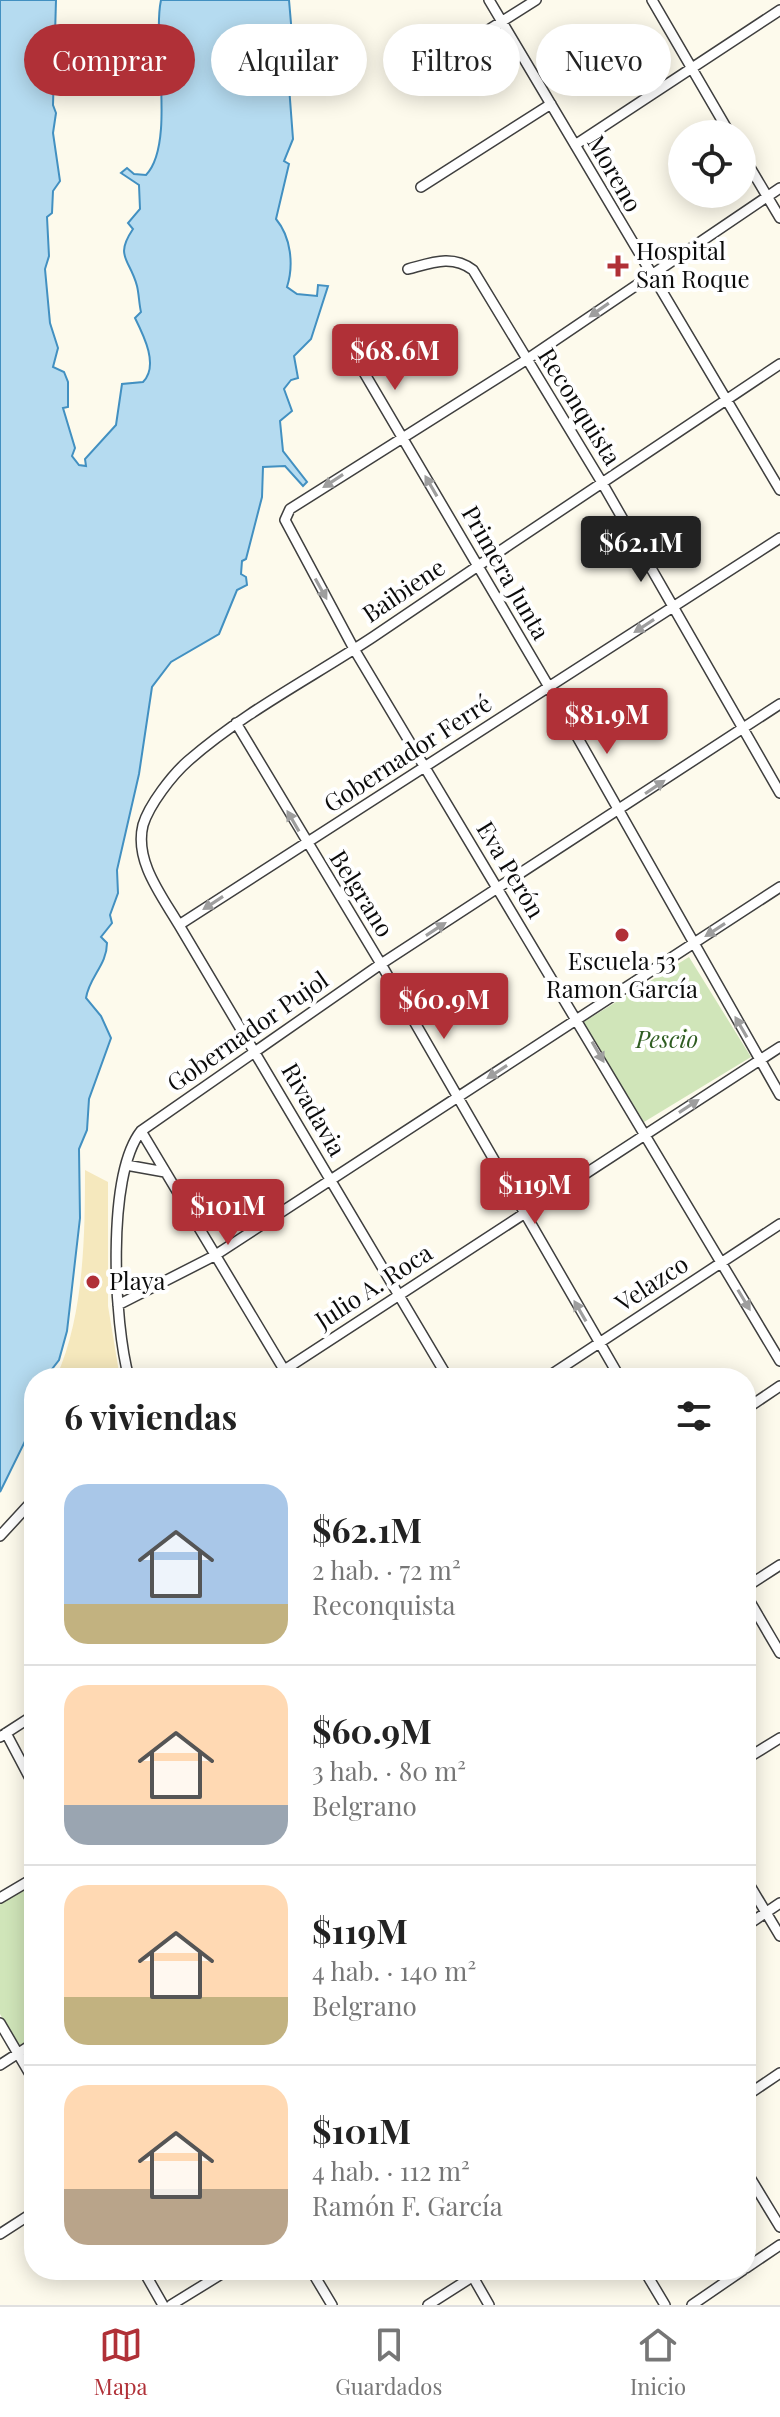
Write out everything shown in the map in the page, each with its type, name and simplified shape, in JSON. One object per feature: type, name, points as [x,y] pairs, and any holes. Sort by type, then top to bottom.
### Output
[{"type":"street","name":"Moreno","points":[[489,0],[724,401],[780,490]]},
{"type":"street","points":[[498,24],[536,0]]},
{"type":"street","points":[[652,0],[722,120]]},
{"type":"street","points":[[575,145],[780,10]]},
{"type":"street","points":[[421,187],[551,104]]},
{"type":"street","points":[[756,177],[780,218]]},
{"type":"street","points":[[402,436],[526,360],[780,188]]},
{"type":"street","name":"Reconquista","points":[[408,269],[447,260],[461,261],[473,270],[601,481],[780,793]]},
{"type":"street","name":"Primera Junta","points":[[359,364],[549,687],[692,945],[780,1095]]},
{"type":"street","name":"Baibiene","points":[[147,815],[184,764],[236,723],[354,649],[780,364]]},
{"type":"street","name":"Eva Perón","points":[[402,436],[290,509],[285,520],[354,649],[579,1019],[780,1361]]},
{"type":"street","name":"Gobernador Ferré","points":[[179,925],[780,538]]},
{"type":"street","name":"Gobernador Pujol","points":[[141,1131],[254,1049],[381,964],[780,704]]},
{"type":"street","name":"Belgrano","points":[[236,723],[381,964],[614,1368]]},
{"type":"street","name":"Rivadavia","points":[[147,815],[142,853],[179,925],[442,1368]]},
{"type":"street","points":[[118,1305],[214,1256],[780,887]]},
{"type":"street","name":"Julio A. Roca","points":[[295,1368],[398,1295],[780,1047]]},
{"type":"street","points":[[127,1368],[118,1305],[121,1186],[133,1142],[141,1131],[283,1368]]},
{"type":"street","points":[[126,1165],[165,1172]]},
{"type":"street","name":"Velazco","points":[[561,1368],[780,1224]]},
{"type":"street","points":[[756,1402],[780,1386]]},
{"type":"street","points":[[0,1536],[24,1510]]},
{"type":"street","points":[[756,1581],[780,1565]]},
{"type":"street","points":[[756,1612],[780,1653]]},
{"type":"street","points":[[24,1721],[3,1735],[24,1770]]},
{"type":"street","points":[[756,1753],[780,1738]]},
{"type":"street","points":[[0,1898],[24,1884]]},
{"type":"street","points":[[756,1896],[780,1936]]},
{"type":"street","points":[[756,1919],[780,1903]]},
{"type":"street","points":[[0,2023],[24,2065]]},
{"type":"street","points":[[0,2065],[24,2049]]},
{"type":"street","points":[[756,2089],[780,2073]]},
{"type":"street","points":[[756,2187],[780,2227]]},
{"type":"street","points":[[0,2234],[24,2218]]},
{"type":"street","points":[[756,2261],[780,2245]]},
{"type":"street","points":[[149,2280],[163,2305]]},
{"type":"street","points":[[171,2305],[212,2280]]},
{"type":"street","points":[[317,2280],[332,2305]]},
{"type":"street","points":[[428,2305],[462,2280]]},
{"type":"street","points":[[475,2280],[489,2305]]},
{"type":"street","points":[[650,2280],[665,2305]]},
{"type":"street","points":[[692,2305],[729,2280]]},
{"type":"green space","name":"Pescio","points":[[689,957],[751,1057],[644,1122],[582,1023]]},
{"type":"green space","points":[[24,1889],[24,2044],[19,2047],[0,2014],[0,1904]]},
{"type":"sand","name":"Playa","points":[[85,1170],[108,1182],[108,1306],[118,1368],[60,1368],[72,1328],[83,1249]]},
{"type":"water","points":[[0,0],[56,0],[55,24],[24,24],[24,96],[53,96],[56,113],[53,133],[60,181],[53,191],[52,213],[47,217],[49,256],[45,269],[50,323],[58,348],[53,367],[64,372],[68,382],[68,407],[63,408],[75,448],[72,456],[79,465],[86,466],[85,459],[116,425],[122,384],[143,382],[150,368],[148,351],[135,318],[141,312],[137,286],[124,252],[133,229],[128,223],[140,209],[139,185],[121,173],[127,168],[134,174],[146,175],[155,160],[160,140],[161,96],[195,96],[195,24],[159,24],[161,0],[289,0],[291,24],[211,24],[211,96],[290,96],[293,139],[284,161],[289,164],[276,219],[285,234],[290,252],[287,287],[297,294],[317,296],[318,285],[328,286],[311,339],[294,356],[298,378],[291,380],[284,389],[292,411],[280,421],[283,451],[307,482],[303,486],[285,466],[263,467],[262,497],[246,559],[242,561],[241,574],[246,577],[247,585],[237,590],[219,634],[171,662],[152,687],[139,774],[117,870],[118,893],[110,915],[112,923],[101,937],[107,943],[106,951],[86,998],[101,1016],[111,1038],[89,1099],[87,1130],[79,1149],[80,1218],[67,1331],[59,1360],[53,1368],[24,1368],[24,1443],[0,1492]]},
{"type":"place","name":"Hospital San Roque","points":[[618,266]]},
{"type":"place","name":"Escuela 53 Ramon García","points":[[622,935]]},
{"type":"place","name":"Playa","points":[[93,1282]]}]
